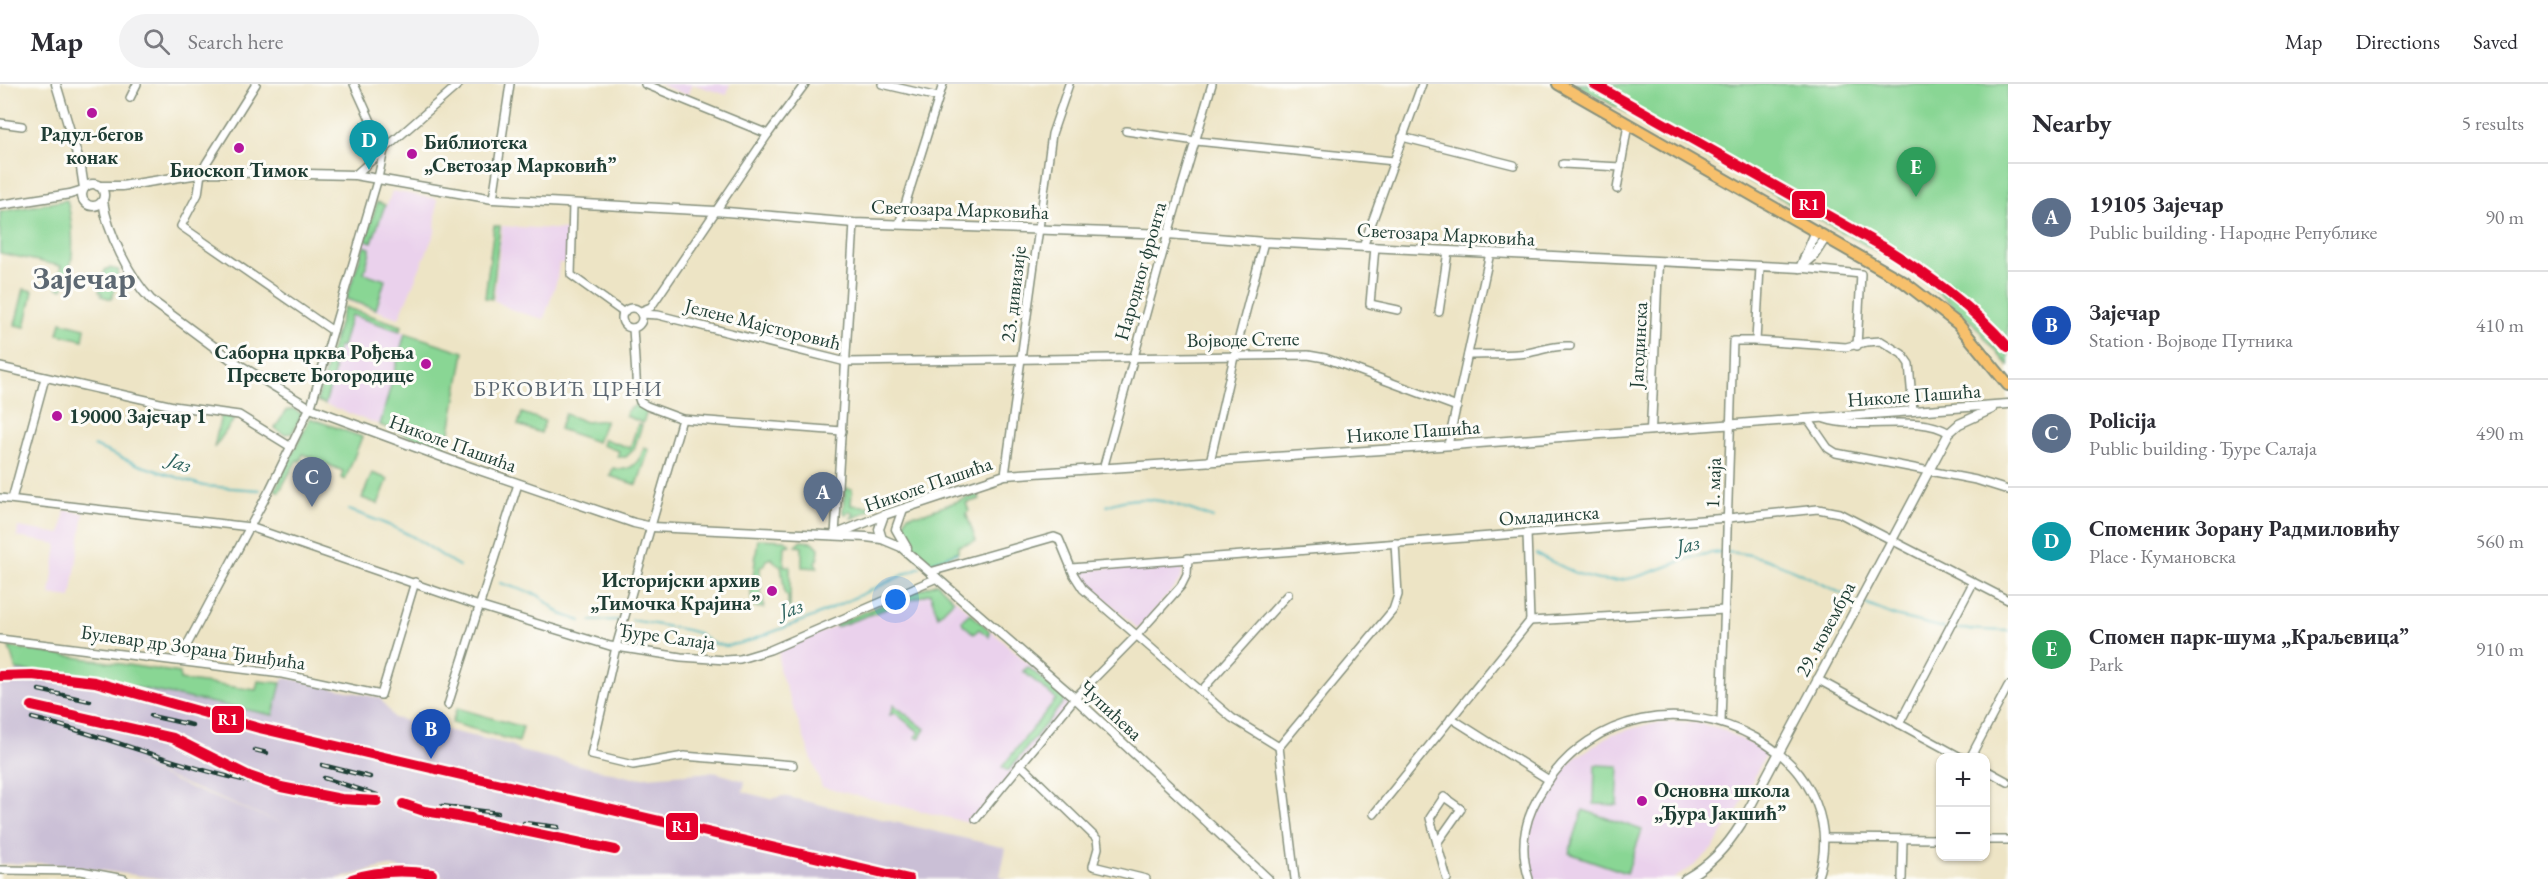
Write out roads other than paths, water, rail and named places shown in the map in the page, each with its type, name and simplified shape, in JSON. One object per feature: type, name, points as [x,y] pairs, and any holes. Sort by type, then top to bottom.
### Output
[{"type":"main road","points":[[1558,84],[1896,277],[1949,315],[1985,354],[2008,385]]},
{"type":"street","points":[[56,84],[81,168],[84,189],[82,198],[86,204],[97,206],[103,200]]},
{"type":"street","points":[[130,98],[137,84]]},
{"type":"street","points":[[256,84],[201,173],[198,194],[181,226],[333,331]]},
{"type":"street","points":[[179,660],[310,408],[378,178],[384,150],[354,84]]},
{"type":"street","points":[[355,175],[459,84]]},
{"type":"street","points":[[493,199],[510,84]]},
{"type":"street","points":[[645,84],[768,134]]},
{"type":"street","points":[[640,313],[651,307],[768,134],[805,84]]},
{"type":"street","points":[[882,84],[938,97]]},
{"type":"street","points":[[899,224],[943,84]]},
{"type":"street","name":"23. дивизије","points":[[1005,474],[1052,134],[1069,84]]},
{"type":"street","name":"Народног фронта","points":[[1103,469],[1212,84]]},
{"type":"street","points":[[1363,247],[1422,84]]},
{"type":"street","points":[[0,123],[22,126]]},
{"type":"street","points":[[1617,189],[1628,124]]},
{"type":"street","points":[[1126,131],[1196,141],[1394,161]]},
{"type":"street","points":[[1402,137],[1514,165]]},
{"type":"street","points":[[1563,164],[1621,166]]},
{"type":"street","points":[[81,168],[103,191],[109,225]]},
{"type":"street","name":"Светозара Марковића","points":[[97,185],[122,186],[201,173],[355,175],[493,199],[715,211],[854,222],[1168,234],[1264,242],[1800,268],[1861,274],[1857,346]]},
{"type":"street","points":[[0,205],[70,194],[97,185]]},
{"type":"street","name":"Светозара Марковића","points":[[103,200],[122,186]]},
{"type":"street","points":[[70,194],[86,204],[109,225]]},
{"type":"street","points":[[573,204],[571,275],[624,313]]},
{"type":"street","points":[[854,222],[835,535],[882,539],[910,554]]},
{"type":"street","name":"Николе Пашића","points":[[109,225],[127,265],[140,287],[155,304],[243,367],[310,408],[518,484],[652,527],[835,535],[884,515],[1005,474],[1210,462],[2004,405]]},
{"type":"street","points":[[1800,268],[1821,234]]},
{"type":"street","points":[[1210,462],[1264,242]]},
{"type":"street","points":[[1375,247],[1370,304],[1398,310]]},
{"type":"street","points":[[1439,312],[1448,251]]},
{"type":"street","points":[[1448,445],[1490,253]]},
{"type":"street","name":"Јагодинска","points":[[1651,430],[1658,262]]},
{"type":"street","points":[[1760,267],[1756,341],[1857,346],[1866,342],[1881,341],[1906,358],[1911,368],[1913,411]]},
{"type":"street","points":[[624,313],[631,308],[640,313]]},
{"type":"street","points":[[624,313],[624,324],[633,328]]},
{"type":"street","points":[[633,328],[641,323],[640,313]]},
{"type":"street","name":"Јелене Мајсторовић","points":[[640,313],[657,315],[846,362],[1021,359]]},
{"type":"street","points":[[633,328],[638,396],[640,402],[652,408],[682,419],[842,431]]},
{"type":"street","name":"1. маја","points":[[1721,722],[1733,341],[1756,341]]},
{"type":"street","points":[[1468,355],[1528,353],[1551,346],[1570,346]]},
{"type":"street","name":"Војводе Степе","points":[[1021,359],[1317,356],[1457,407]]},
{"type":"street","points":[[0,367],[173,406],[239,415],[291,447]]},
{"type":"street","points":[[12,499],[45,378]]},
{"type":"street","name":"29. новембра","points":[[1685,879],[1710,863],[1726,846],[1746,814],[1949,433],[1959,424],[2004,405]]},
{"type":"street","name":"Николе Пашића","points":[[1823,418],[1846,423],[1932,425],[1949,433]]},
{"type":"street","points":[[682,419],[616,647],[591,755],[633,765],[684,756],[793,765]]},
{"type":"street","points":[[1808,419],[1828,448],[1836,453],[1976,480],[2008,490]]},
{"type":"street","points":[[448,705],[518,484]]},
{"type":"street","name":"Ђуре Салаја","points":[[0,498],[250,527],[415,582],[479,606],[616,647],[681,657],[726,660],[740,659],[770,650],[929,570],[1054,537],[1061,540],[1071,568],[1083,589],[1232,718],[1279,747]]},
{"type":"street","points":[[896,528],[903,509]]},
{"type":"street","name":"Омладинска","points":[[1071,568],[1828,510],[1839,513],[2008,600]]},
{"type":"street","points":[[882,539],[879,529],[884,515],[893,522],[910,554]]},
{"type":"street","points":[[1374,814],[1530,621],[1527,533]]},
{"type":"street","points":[[1295,879],[1279,747],[1393,610],[1398,595],[1395,543]]},
{"type":"street","name":"Чупићева","points":[[910,554],[1075,698],[1267,879]]},
{"type":"street","points":[[976,819],[1075,698],[1136,636],[1184,582],[1188,558]]},
{"type":"street","name":"Булевар др Зорана Ђинђића","points":[[0,639],[294,676],[381,695],[415,582]]},
{"type":"street","points":[[1899,724],[1972,583]]},
{"type":"street","points":[[1201,691],[1288,594]]},
{"type":"street","points":[[1530,621],[1725,610]]},
{"type":"street","points":[[1817,679],[1953,753]]},
{"type":"street","points":[[1973,753],[2008,686]]},
{"type":"street","points":[[1529,879],[1524,856],[1526,824],[1531,808],[1549,780],[1580,748],[1604,732],[1626,723],[1672,716],[1721,722],[1744,732],[1779,753],[1800,773],[1808,784],[1818,808],[1824,838],[1817,879]]},
{"type":"street","points":[[1451,718],[1549,780]]},
{"type":"street","points":[[1020,764],[1096,839],[1098,848],[1093,866],[1146,879]]},
{"type":"street","points":[[1990,772],[2008,782]]},
{"type":"street","points":[[1437,843],[1461,809],[1444,797],[1430,818],[1447,879]]},
{"type":"street","points":[[1824,838],[1936,839]]},
{"type":"street","points":[[1902,879],[1903,838]]},
{"type":"street","points":[[1990,840],[2008,840]]},
{"type":"street","points":[[0,870],[81,872],[124,879]]},
{"type":"waterway","name":"Јаз","points":[[94,446],[139,465],[204,486],[260,490]]},
{"type":"waterway","name":"Јаз","points":[[1107,506],[1121,501],[1148,499],[1174,504],[1213,518]]},
{"type":"waterway","name":"Јаз","points":[[349,510],[383,522],[421,541],[459,566]]},
{"type":"waterway","name":"Јаз","points":[[926,564],[957,553]]},
{"type":"waterway","name":"Јаз","points":[[1536,554],[1583,576],[1615,581],[1646,574],[1707,554],[1740,553],[1787,567],[1847,596]]},
{"type":"waterway","name":"Јаз","points":[[632,620],[698,633],[712,643],[726,646],[746,642],[815,616],[920,567]]},
{"type":"waterway","name":"Јаз","points":[[500,583],[538,595],[561,614],[581,621]]},
{"type":"waterway","name":"Јаз","points":[[1865,604],[1895,616],[1944,628]]},
{"type":"waterway","name":"Јаз","points":[[591,621],[618,620]]},
{"type":"waterway","name":"Јаз","points":[[1958,629],[2008,631]]},
{"type":"railway","points":[[39,690],[90,701]]},
{"type":"railway","points":[[32,706],[86,717]]},
{"type":"railway","points":[[151,716],[192,725]]},
{"type":"railway","points":[[32,718],[218,774],[281,787]]},
{"type":"railway","points":[[147,730],[173,738],[251,777]]},
{"type":"railway","points":[[255,750],[267,753]]},
{"type":"railway","points":[[322,765],[370,777]]},
{"type":"railway","points":[[425,765],[909,879]]},
{"type":"railway","points":[[324,778],[377,795]]},
{"type":"railway","points":[[273,785],[323,796],[377,801]]},
{"type":"railway","points":[[403,804],[424,811],[455,816]]},
{"type":"railway","points":[[442,806],[498,813]]},
{"type":"railway","points":[[448,815],[615,850]]},
{"type":"railway","points":[[524,823],[558,827]]},
{"type":"railway","points":[[352,879],[392,872],[432,874]]},
{"type":"place","name":"Радул-бегов конак","points":[[92,113]]},
{"type":"place","name":"Биоскоп Тимок","points":[[239,148]]},
{"type":"place","name":"Библиотека „Светозар Марковић”","points":[[412,154]]},
{"type":"place","name":"Споменик Зорану Радмиловићу","points":[[369,170]]},
{"type":"place","name":"Спомен парк-шума „Краљевица”","points":[[1916,197]]},
{"type":"place","name":"Саборна црква Рођења Пресвете Богородице","points":[[426,364]]},
{"type":"place","name":"19000 Зајечар 1","points":[[57,416]]},
{"type":"place","name":"Policija","points":[[312,507]]},
{"type":"place","name":"19105 Зајечар","points":[[823,522]]},
{"type":"place","name":"Историјски архив „Тимочка Крајина”","points":[[772,591]]},
{"type":"place","name":"Зајечар","points":[[431,759]]},
{"type":"place","name":"Основна школа „Ђура Јакшић”","points":[[1642,801]]},
{"type":"district","name":"Зајечар","points":[[84,278]]},
{"type":"district","name":"БРКОВИЋ ЦРНИ","points":[[568,388]]}]
